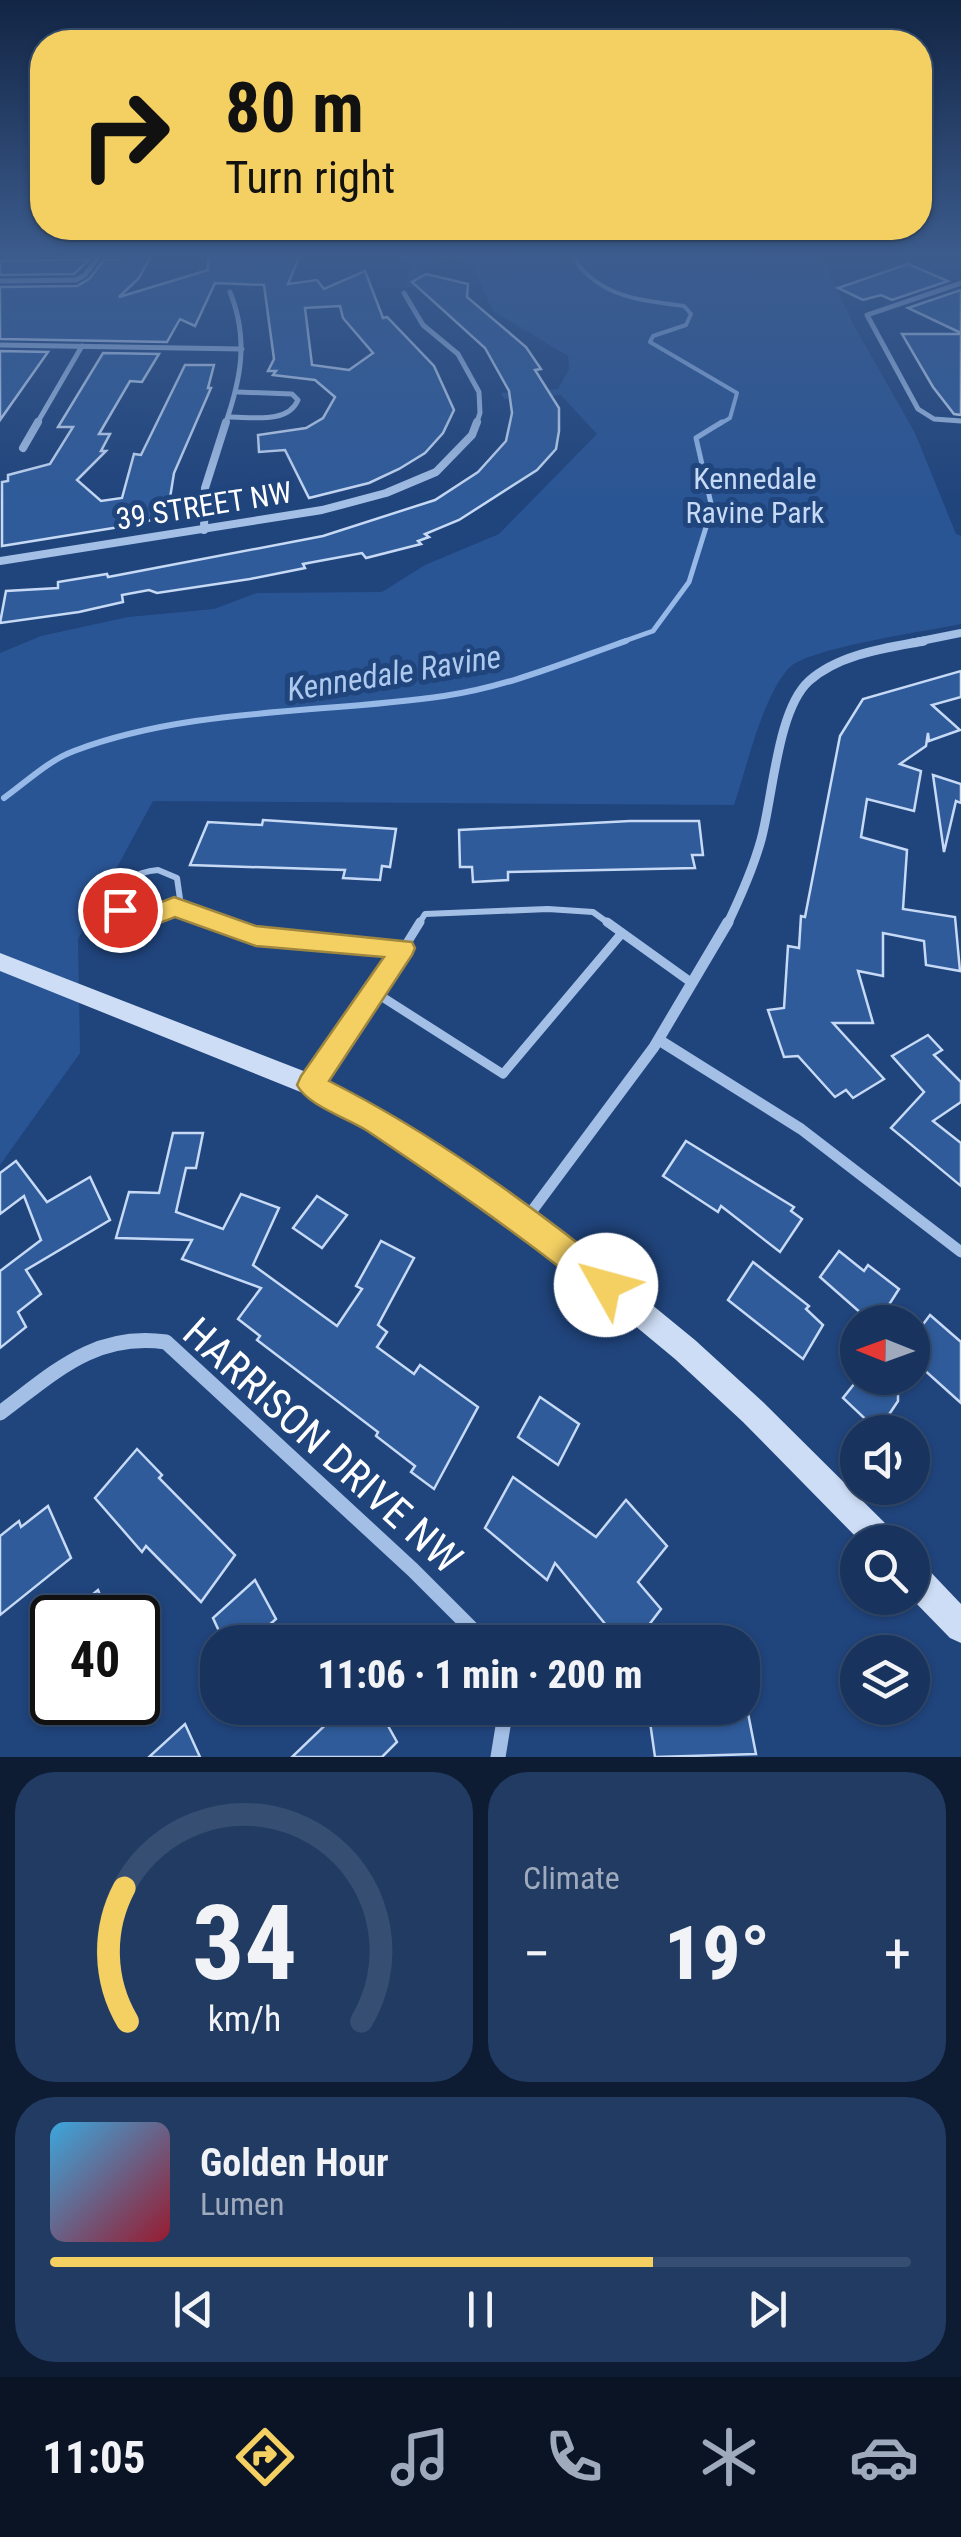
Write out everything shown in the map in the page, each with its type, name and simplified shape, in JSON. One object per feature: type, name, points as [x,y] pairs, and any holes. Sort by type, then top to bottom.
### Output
[{"type":"street","points":[[204,530],[204,487],[238,392],[243,337]]},
{"type":"street","name":"39 STREET NW","points":[[0,561],[322,510],[386,494],[436,472],[465,446],[477,424],[481,403],[476,383],[458,354],[440,337]]},
{"type":"street","points":[[879,337],[915,406],[934,419],[961,422]]},
{"type":"street","points":[[0,346],[242,348]]},
{"type":"street","points":[[23,448],[82,346]]},
{"type":"street","points":[[229,417],[284,416],[294,410],[298,400],[292,394],[238,392]]},
{"type":"street","points":[[525,1220],[658,1040],[709,962],[754,860],[796,700],[806,682],[838,662],[961,633]]},
{"type":"street","points":[[0,962],[311,1085],[358,1109],[525,1220],[687,1349],[865,1525]]},
{"type":"street","points":[[658,1040],[801,1129],[961,1252]]},
{"type":"street","name":"HARRISON DRIVE NW","points":[[0,1414],[70,1363],[112,1340],[132,1336],[166,1342],[469,1625]]},
{"type":"street","points":[[930,1595],[961,1627]]},
{"type":"street","points":[[498,1757],[503,1725]]},
{"type":"lane","points":[[174,907],[182,890],[176,876],[168,871],[136,874],[118,895],[120,910],[134,919],[155,918],[174,907],[256,936],[403,948]]},
{"type":"lane","points":[[311,1085],[376,993],[425,914],[548,909],[593,912],[694,985]]},
{"type":"lane","points":[[376,993],[503,1074],[622,933]]},
{"type":"green space","name":"Kennedale Ravine Park","points":[[536,337],[861,337],[915,433],[956,534],[961,536],[961,624],[843,647],[789,668],[763,714],[734,805],[153,801],[78,939],[80,1053],[0,1165],[0,653],[41,636],[128,617],[214,609],[257,593],[382,592],[425,565],[499,534],[597,434],[561,395],[504,399],[501,393],[558,389],[569,369],[568,356]]},
{"type":"building","points":[[0,337],[170,337],[167,342]]},
{"type":"building","points":[[271,337],[309,337],[312,365],[349,370],[373,353],[359,337],[406,337],[434,366],[454,410],[443,433],[425,453],[399,469],[369,483],[309,498],[285,450],[259,452],[258,435],[306,428],[323,418],[335,397],[315,380],[273,375],[276,371],[268,371],[274,359]]},
{"type":"building","points":[[473,337],[514,337],[526,347],[541,369],[535,370],[559,408],[556,449],[537,470],[459,520],[425,534],[429,537],[418,541],[421,544],[366,558],[362,553],[303,564],[305,568],[250,579],[122,595],[123,602],[0,623],[6,591],[58,588],[58,582],[107,574],[108,577],[323,536],[435,500],[478,472],[506,441],[512,413],[509,391],[485,348]]},
{"type":"building","points":[[904,337],[961,337],[961,415],[954,414]]},
{"type":"building","points":[[0,351],[48,352],[0,420]]},
{"type":"building","points":[[103,353],[159,354],[142,382],[130,381],[99,434],[110,434],[101,451],[106,451],[77,480],[101,501],[122,498],[134,454],[141,455],[185,365],[214,365],[211,388],[174,473],[170,498],[174,513],[138,524],[2,546],[2,482],[8,481],[8,475],[50,464],[73,427],[58,427]]},
{"type":"building","points":[[961,671],[961,697],[932,705],[960,730],[929,741],[928,733],[926,746],[900,764],[921,771],[914,811],[867,799],[861,837],[907,850],[903,909],[955,917],[960,971],[926,965],[924,941],[883,933],[883,976],[858,971],[873,1023],[833,1023],[884,1079],[853,1098],[846,1090],[835,1097],[798,1056],[784,1057],[768,1010],[784,1008],[788,946],[799,948],[801,916],[805,917],[840,736],[863,699]]},
{"type":"building","points":[[933,775],[961,784],[961,803],[956,801],[944,852]]},
{"type":"building","points":[[263,820],[396,829],[390,867],[382,866],[380,880],[343,878],[345,870],[190,865],[208,822],[262,825]]},
{"type":"building","points":[[699,821],[703,855],[692,855],[695,868],[508,872],[508,880],[473,882],[472,867],[460,867],[459,830]]},
{"type":"building","points":[[928,1035],[942,1050],[934,1055],[961,1082],[961,1102],[933,1121],[961,1143],[961,1186],[891,1128],[924,1092],[892,1056]]},
{"type":"building","points":[[173,1133],[203,1133],[196,1168],[186,1168],[176,1212],[223,1229],[241,1194],[279,1208],[253,1265],[337,1326],[362,1289],[356,1286],[381,1241],[414,1258],[378,1325],[387,1332],[377,1347],[414,1374],[420,1365],[478,1407],[434,1489],[411,1472],[415,1466],[376,1436],[378,1432],[257,1340],[260,1336],[238,1319],[261,1288],[182,1259],[192,1240],[116,1238],[129,1192],[159,1193]]},
{"type":"building","points":[[686,1141],[794,1207],[791,1211],[802,1219],[780,1252],[721,1206],[718,1212],[663,1176]]},
{"type":"building","points":[[16,1161],[47,1202],[90,1177],[110,1220],[26,1270],[41,1294],[18,1312],[26,1327],[0,1348],[0,1271],[41,1240],[24,1196],[0,1214],[0,1173]]},
{"type":"building","points":[[317,1196],[347,1215],[322,1248],[293,1228]]},
{"type":"building","points":[[839,1251],[864,1271],[868,1265],[899,1289],[889,1305],[852,1305],[820,1277]]},
{"type":"building","points":[[753,1262],[809,1306],[806,1309],[823,1325],[803,1359],[728,1300]]},
{"type":"building","points":[[930,1315],[961,1342],[961,1403],[930,1375]]},
{"type":"building","points":[[898,1395],[898,1401],[889,1415],[861,1415],[843,1398]]},
{"type":"building","points":[[540,1397],[579,1424],[558,1465],[518,1437]]},
{"type":"building","points":[[137,1449],[162,1475],[159,1478],[235,1555],[201,1602],[146,1546],[142,1552],[95,1498]]},
{"type":"building","points":[[513,1477],[596,1537],[626,1500],[667,1546],[638,1582],[661,1609],[649,1625],[606,1625],[555,1563],[547,1580],[485,1528]]},
{"type":"building","points":[[48,1506],[71,1558],[0,1615],[0,1536],[19,1521],[21,1527]]},
{"type":"building","points":[[255,1580],[276,1619],[269,1625],[216,1625],[213,1618]]},
{"type":"building","points":[[185,1724],[200,1757],[149,1757]]},
{"type":"building","points":[[325,1725],[388,1725],[397,1742],[382,1757],[292,1757]]},
{"type":"building","points":[[650,1725],[750,1725],[756,1754],[655,1757]]},
{"type":"waterway","name":"Kennedale Ravine","points":[[653,337],[650,342],[737,393],[730,418],[718,425]]},
{"type":"waterway","name":"Kennedale Ravine","points":[[619,643],[653,631],[689,582],[712,508],[696,438],[722,422]]},
{"type":"waterway","name":"Kennedale Ravine","points":[[4,798],[65,755],[118,737],[210,719],[467,692],[626,641]]},
{"type":"route","points":[[120,910],[126,916],[144,920],[174,907],[256,936],[403,948],[311,1085],[358,1109],[525,1220],[606,1285]]}]
